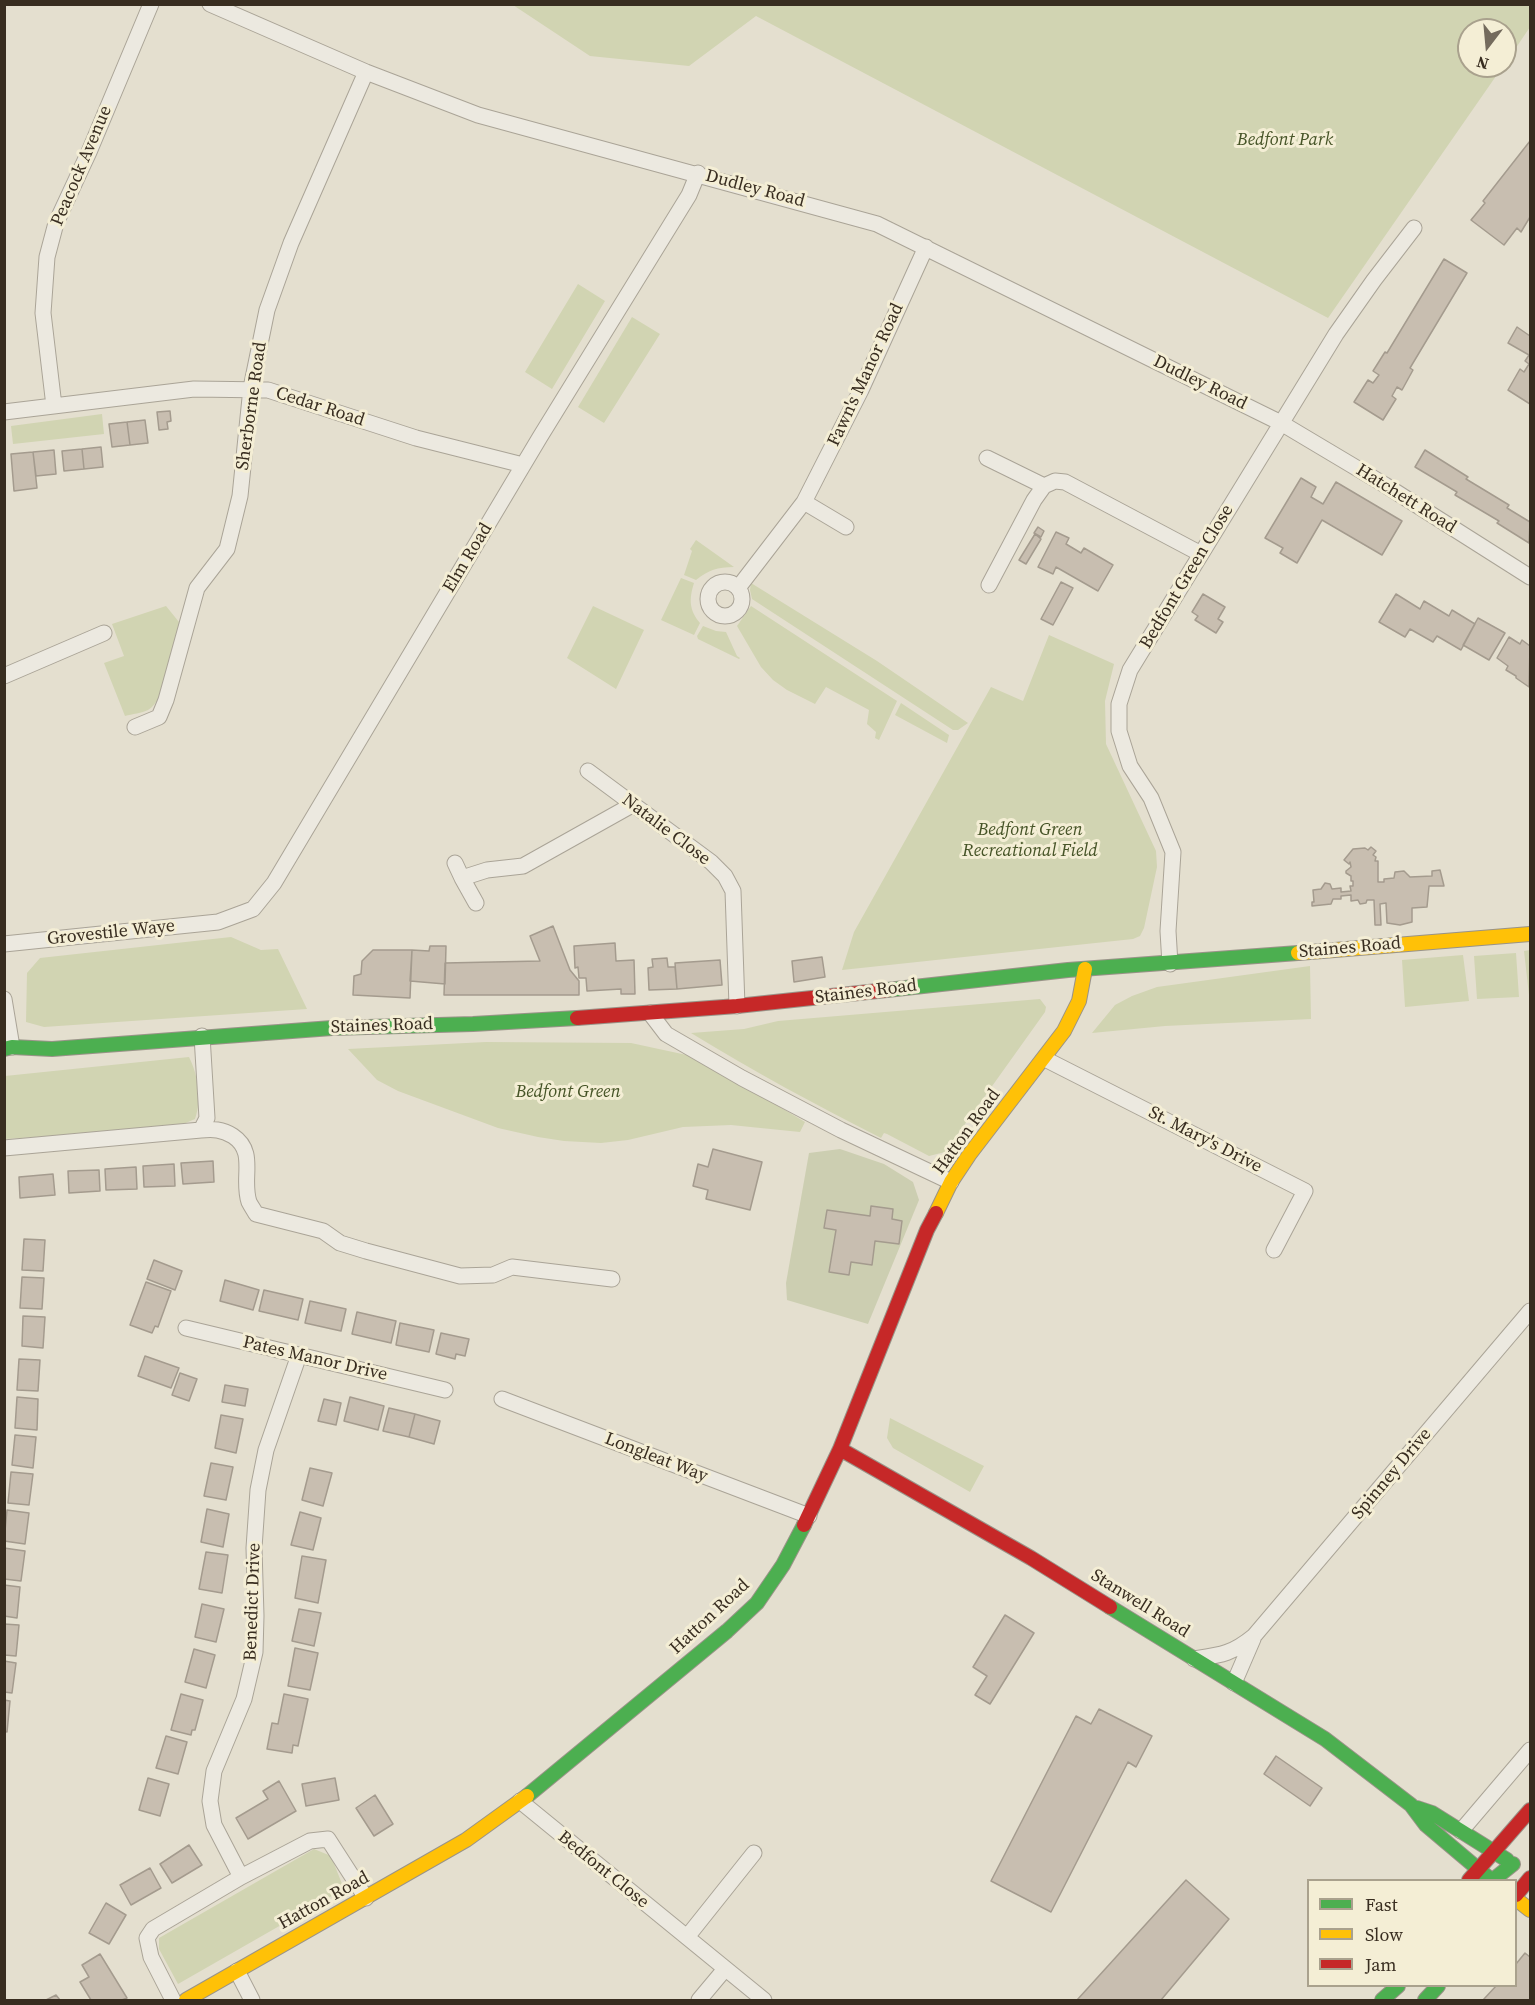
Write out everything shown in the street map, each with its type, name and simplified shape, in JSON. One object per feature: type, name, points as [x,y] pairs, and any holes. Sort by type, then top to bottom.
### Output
[{"type":"main road","name":"Staines Road","points":[[8,1048],[52,1049],[333,1028],[473,1024],[650,1013],[1085,969],[1530,934]]},
{"type":"main road","name":"Hatton Road","points":[[186,2001],[466,1840],[520,1801],[727,1631],[757,1603],[783,1565],[840,1449],[927,1230],[951,1182],[1064,1031],[1079,1001],[1085,969]]},
{"type":"main road","name":"Stanwell Road","points":[[840,1449],[1031,1558],[1325,1739],[1411,1805],[1426,1825],[1491,1879]]},
{"type":"main road","name":"Stanwell Road","points":[[1411,1805],[1432,1813],[1530,1874]]},
{"type":"main road","points":[[1471,1879],[1530,1810]]},
{"type":"main road","points":[[1495,1879],[1513,1864]]},
{"type":"main road","points":[[1517,1894],[1530,1878]]},
{"type":"main road","points":[[1517,1899],[1530,1910]]},
{"type":"main road","points":[[1369,2001],[1380,1987]]},
{"type":"main road","points":[[1382,2001],[1397,1987]]},
{"type":"main road","points":[[1425,2001],[1437,1987]]},
{"type":"street","name":"Peacock Avenue","points":[[54,406],[43,313],[47,257],[56,223],[89,152],[151,4]]},
{"type":"street","name":"Dudley Road","points":[[210,4],[366,72],[478,115],[698,173],[877,224],[1281,423]]},
{"type":"street","name":"Sherborne Road","points":[[135,727],[159,717],[166,700],[197,588],[227,549],[240,496],[251,388],[262,328],[283,265],[366,72]]},
{"type":"street","name":"Elm Road","points":[[218,922],[253,909],[274,883],[523,465],[689,195],[698,173]]},
{"type":"street","name":"Bedfont Green Close","points":[[1170,964],[1168,931],[1173,852],[1151,798],[1130,766],[1119,731],[1119,704],[1130,670],[1349,316],[1414,228]]},
{"type":"street","name":"Fawn's Manor Road","points":[[738,588],[804,502],[861,390],[926,247]]},
{"type":"street","name":"Cedar Road","points":[[4,412],[194,389],[251,388],[268,390],[416,438],[523,465]]},
{"type":"street","name":"Hatchett Road","points":[[1281,423],[1385,485],[1530,577]]},
{"type":"street","points":[[987,458],[1044,486]]},
{"type":"street","points":[[989,585],[1034,500],[1044,486],[1055,481],[1065,482],[1201,554]]},
{"type":"street","points":[[804,502],[846,527]]},
{"type":"street","points":[[4,676],[104,633]]},
{"type":"street","name":"Natalie Close","points":[[588,771],[711,862],[725,876],[732,891],[737,1006]]},
{"type":"street","points":[[462,878],[487,870],[523,866],[632,805]]},
{"type":"street","points":[[455,863],[476,903]]},
{"type":"street","name":"Grovestile Waye","points":[[4,944],[218,922]]},
{"type":"street","points":[[4,999],[8,1048]]},
{"type":"street","points":[[650,1013],[666,1034],[734,1073],[841,1130],[951,1182]]},
{"type":"street","points":[[201,1130],[207,1118],[202,1036]]},
{"type":"street","name":"St. Mary's Drive","points":[[1045,1059],[1305,1191],[1274,1250]]},
{"type":"street","points":[[4,1148],[214,1128],[242,1142],[247,1155],[249,1200],[256,1214],[323,1231],[340,1243],[366,1251],[460,1276],[493,1275],[512,1267],[612,1279]]},
{"type":"street","name":"Spinney Drive","points":[[1194,1659],[1237,1650],[1254,1636],[1530,1311]]},
{"type":"street","name":"Pates Manor Drive","points":[[186,1328],[445,1390]]},
{"type":"street","name":"Benedict Drive","points":[[241,1877],[214,1825],[210,1801],[214,1771],[244,1699],[255,1652],[254,1548],[258,1490],[266,1450],[299,1355]]},
{"type":"street","name":"Longleat Way","points":[[502,1400],[809,1516]]},
{"type":"street","name":"Spinney Drive","points":[[1234,1683],[1254,1636]]},
{"type":"street","points":[[1461,1831],[1530,1750]]},
{"type":"street","name":"Bedfont Close","points":[[520,1801],[764,2001]]},
{"type":"street","points":[[173,2001],[151,1957],[147,1938],[153,1929],[241,1877],[310,1841],[328,1839],[366,1898]]},
{"type":"street","points":[[687,1937],[753,1853]]},
{"type":"street","points":[[699,2001],[724,1969]]},
{"type":"street","points":[[237,1971],[252,2001]]},
{"type":"green space","name":"Bedfont Park","points":[[1530,4],[1530,27],[1517,46],[1517,18],[1457,18],[1457,78],[1495,78],[1328,318],[756,16],[689,66],[590,56],[513,5]]},
{"type":"green space","points":[[578,284],[605,301],[552,389],[525,372]]},
{"type":"green space","points":[[632,317],[660,334],[604,423],[578,407]]},
{"type":"green space","points":[[102,414],[104,434],[13,444],[11,426]]},
{"type":"green space","points":[[696,540],[734,567],[714,570],[696,580],[684,575],[692,551],[690,549]]},
{"type":"green space","points":[[681,578],[694,583],[691,604],[700,623],[694,635],[661,620]]},
{"type":"green space","points":[[751,583],[877,661],[968,723],[958,730],[953,730],[752,599]]},
{"type":"green space","points":[[166,606],[179,622],[160,695],[148,710],[125,716],[104,663],[124,656],[112,624]]},
{"type":"green space","points":[[593,606],[644,630],[616,689],[567,658]]},
{"type":"green space","points":[[751,606],[897,701],[879,740],[875,738],[876,732],[867,724],[869,710],[826,687],[815,704],[773,680],[761,667],[737,626]]},
{"type":"green space","points":[[703,626],[726,632],[740,658],[698,639],[697,636]]},
{"type":"green space","name":"Bedfont Green Recreational Field","points":[[1049,635],[1114,664],[1105,701],[1106,744],[1156,851],[1157,867],[1144,928],[1140,936],[1133,939],[842,970],[854,932],[991,687],[1023,701]]},
{"type":"green space","points":[[901,703],[949,735],[947,743],[895,715]]},
{"type":"green space","points":[[231,937],[261,950],[278,949],[307,1009],[44,1027],[26,1022],[27,973],[40,958]]},
{"type":"green space","points":[[1530,950],[1530,995],[1529,995],[1524,951]]},
{"type":"green space","points":[[1516,953],[1519,997],[1477,999],[1474,956]]},
{"type":"green space","points":[[1463,955],[1469,1001],[1405,1007],[1402,960]]},
{"type":"green space","points":[[1310,966],[1311,1019],[1165,1026],[1092,1033],[1115,1005],[1157,987]]},
{"type":"green space","points":[[1040,999],[1046,1007],[1045,1012],[945,1152],[929,1156],[887,1134],[884,1133],[881,1138],[857,1126],[691,1033],[744,1029],[778,1021]]},
{"type":"green space","name":"Bedfont Green","points":[[486,1042],[631,1043],[696,1057],[805,1122],[800,1132],[731,1125],[683,1127],[628,1140],[601,1143],[538,1137],[498,1128],[398,1091],[377,1080],[348,1049]]},
{"type":"green space","points":[[189,1057],[198,1088],[195,1119],[174,1128],[5,1139],[5,1076]]},
{"type":"green space","points":[[840,1149],[884,1164],[913,1182],[919,1200],[868,1324],[787,1300],[786,1283],[809,1153]]},
{"type":"green space","points":[[890,1418],[984,1466],[970,1492],[893,1448],[887,1438]]},
{"type":"green space","points":[[314,1849],[331,1856],[344,1889],[178,1984],[159,1949],[159,1938]]},
{"type":"building","points":[[1530,141],[1530,217],[1521,232],[1517,228],[1504,245],[1471,220]]},
{"type":"building","points":[[1444,259],[1467,273],[1410,368],[1413,370],[1402,390],[1397,387],[1392,396],[1396,399],[1383,420],[1354,402],[1368,380],[1373,383],[1379,375],[1373,371],[1385,352],[1387,353]]},
{"type":"building","points":[[1517,327],[1530,336],[1530,404],[1508,390],[1520,369],[1524,372],[1529,364],[1525,361],[1529,355],[1508,343]]},
{"type":"building","points":[[170,411],[171,421],[167,422],[168,429],[159,430],[157,412]]},
{"type":"building","points":[[145,420],[148,443],[130,445],[127,422]]},
{"type":"building","points":[[127,422],[130,445],[112,447],[109,424]]},
{"type":"building","points":[[101,447],[103,467],[84,469],[82,449]]},
{"type":"building","points":[[82,449],[84,469],[64,471],[62,451]]},
{"type":"building","points":[[54,450],[56,474],[36,476],[33,452]]},
{"type":"building","points":[[1425,450],[1468,477],[1466,479],[1509,505],[1507,508],[1530,522],[1529,543],[1497,523],[1499,521],[1455,495],[1457,492],[1415,467]]},
{"type":"building","points":[[33,452],[37,488],[14,491],[11,454]]},
{"type":"building","points":[[1301,478],[1316,487],[1311,497],[1323,504],[1336,482],[1402,521],[1382,555],[1322,520],[1297,563],[1280,553],[1283,548],[1265,538]]},
{"type":"building","points":[[1038,527],[1044,531],[1041,537],[1034,533]]},
{"type":"building","points":[[1056,532],[1069,538],[1066,544],[1081,553],[1084,548],[1113,565],[1098,591],[1056,567],[1053,574],[1038,567]]},
{"type":"building","points":[[1035,534],[1041,539],[1026,564],[1019,560]]},
{"type":"building","points":[[1061,582],[1073,588],[1053,625],[1041,619]]},
{"type":"building","points":[[1203,594],[1225,607],[1218,619],[1223,622],[1216,633],[1195,620],[1198,616],[1192,612]]},
{"type":"building","points":[[1396,594],[1420,609],[1424,601],[1449,616],[1452,610],[1475,624],[1461,650],[1437,636],[1433,642],[1410,629],[1405,637],[1379,622]]},
{"type":"building","points":[[1478,618],[1505,633],[1489,660],[1463,645]]},
{"type":"building","points":[[1509,637],[1520,644],[1522,640],[1530,646],[1529,687],[1506,670],[1508,666],[1497,658]]},
{"type":"building","points":[[1371,847],[1376,851],[1373,855],[1376,857],[1375,861],[1378,861],[1378,882],[1394,878],[1395,872],[1404,871],[1410,877],[1432,876],[1432,871],[1440,870],[1444,886],[1429,886],[1427,907],[1412,908],[1412,922],[1400,925],[1387,923],[1386,903],[1380,904],[1381,925],[1375,925],[1374,900],[1367,900],[1366,903],[1360,904],[1358,900],[1351,901],[1351,895],[1333,899],[1331,904],[1312,906],[1313,890],[1321,889],[1325,883],[1330,884],[1332,889],[1341,888],[1341,892],[1351,891],[1350,886],[1353,886],[1353,881],[1346,873],[1351,867],[1350,862],[1349,864],[1344,860],[1353,849],[1368,850]]},
{"type":"building","points":[[553,926],[570,970],[579,981],[579,995],[444,995],[445,963],[540,961],[530,936]]},
{"type":"building","points":[[615,943],[616,961],[634,960],[635,994],[621,994],[621,989],[587,991],[586,978],[579,978],[578,967],[575,968],[574,946]]},
{"type":"building","points":[[430,946],[446,946],[445,984],[410,981],[412,950],[429,951]]},
{"type":"building","points":[[373,950],[412,950],[410,998],[353,995],[354,976],[361,974],[362,961]]},
{"type":"building","points":[[822,957],[825,977],[794,982],[792,961]]},
{"type":"building","points":[[667,958],[668,967],[675,967],[677,989],[649,990],[648,968],[653,967],[652,959]]},
{"type":"building","points":[[720,960],[722,985],[677,989],[675,963]]},
{"type":"building","points":[[713,1149],[762,1162],[750,1210],[706,1199],[708,1190],[693,1186],[698,1164],[708,1167]]},
{"type":"building","points":[[213,1161],[214,1182],[183,1184],[181,1163]]},
{"type":"building","points":[[174,1164],[175,1186],[144,1187],[143,1166]]},
{"type":"building","points":[[136,1167],[137,1189],[106,1190],[105,1169]]},
{"type":"building","points":[[99,1170],[100,1191],[69,1193],[68,1171]]},
{"type":"building","points":[[53,1174],[55,1195],[20,1198],[19,1177]]},
{"type":"building","points":[[871,1206],[893,1209],[892,1219],[902,1221],[899,1244],[875,1241],[872,1265],[851,1262],[849,1275],[829,1272],[836,1230],[824,1228],[827,1210],[870,1216]]},
{"type":"building","points":[[24,1239],[45,1240],[43,1271],[22,1270]]},
{"type":"building","points":[[154,1260],[182,1271],[175,1290],[147,1279]]},
{"type":"building","points":[[22,1277],[44,1278],[42,1309],[20,1308]]},
{"type":"building","points":[[225,1280],[259,1290],[253,1310],[220,1301]]},
{"type":"building","points":[[146,1282],[171,1291],[158,1327],[155,1326],[152,1333],[130,1325]]},
{"type":"building","points":[[264,1290],[303,1299],[298,1320],[259,1311]]},
{"type":"building","points":[[310,1301],[346,1309],[341,1331],[305,1323]]},
{"type":"building","points":[[357,1312],[396,1321],[391,1343],[352,1334]]},
{"type":"building","points":[[23,1316],[45,1317],[43,1348],[22,1346]]},
{"type":"building","points":[[400,1323],[434,1330],[429,1352],[396,1345]]},
{"type":"building","points":[[441,1333],[469,1339],[465,1356],[456,1354],[455,1359],[436,1354]]},
{"type":"building","points":[[145,1356],[179,1368],[171,1388],[138,1376]]},
{"type":"building","points":[[19,1359],[40,1360],[38,1391],[17,1390]]},
{"type":"building","points":[[180,1373],[197,1379],[189,1401],[172,1395]]},
{"type":"building","points":[[225,1385],[248,1389],[245,1406],[222,1402]]},
{"type":"building","points":[[17,1397],[38,1399],[37,1430],[15,1428]]},
{"type":"building","points":[[350,1397],[384,1406],[378,1430],[344,1421]]},
{"type":"building","points":[[324,1399],[341,1403],[336,1425],[318,1421]]},
{"type":"building","points":[[389,1408],[415,1414],[409,1437],[383,1431]]},
{"type":"building","points":[[415,1414],[440,1421],[434,1444],[409,1437]]},
{"type":"building","points":[[221,1415],[243,1419],[236,1453],[215,1448]]},
{"type":"building","points":[[15,1435],[36,1437],[33,1468],[12,1465]]},
{"type":"building","points":[[211,1463],[233,1467],[226,1500],[204,1496]]},
{"type":"building","points":[[310,1468],[332,1473],[323,1506],[302,1500]]},
{"type":"building","points":[[11,1472],[33,1474],[29,1505],[8,1503]]},
{"type":"building","points":[[207,1509],[229,1514],[223,1547],[201,1542]]},
{"type":"building","points":[[7,1510],[29,1513],[25,1544],[4,1541]]},
{"type":"building","points":[[300,1512],[321,1518],[313,1550],[291,1545]]},
{"type":"building","points":[[4,1548],[25,1551],[21,1581],[4,1579]]},
{"type":"building","points":[[206,1552],[228,1555],[222,1593],[199,1589]]},
{"type":"building","points":[[302,1556],[326,1560],[318,1603],[295,1598]]},
{"type":"building","points":[[4,1585],[20,1587],[17,1618],[4,1616]]},
{"type":"building","points":[[202,1604],[224,1609],[216,1642],[195,1637]]},
{"type":"building","points":[[299,1609],[321,1613],[314,1646],[292,1641]]},
{"type":"building","points":[[1005,1615],[1034,1633],[990,1704],[975,1695],[987,1676],[973,1667]]},
{"type":"building","points":[[4,1624],[19,1625],[16,1656],[4,1655]]},
{"type":"building","points":[[295,1648],[318,1653],[310,1690],[288,1686]]},
{"type":"building","points":[[194,1649],[215,1655],[206,1688],[185,1682]]},
{"type":"building","points":[[4,1661],[16,1663],[12,1693],[4,1692]]},
{"type":"building","points":[[181,1694],[203,1700],[195,1730],[192,1730],[191,1735],[171,1730]]},
{"type":"building","points":[[284,1694],[308,1699],[298,1746],[293,1745],[292,1753],[267,1749],[272,1723],[278,1724]]},
{"type":"building","points":[[4,1700],[10,1701],[7,1732],[4,1731]]},
{"type":"building","points":[[1099,1709],[1152,1736],[1136,1767],[1128,1762],[1051,1912],[991,1881],[1076,1716],[1091,1724]]},
{"type":"building","points":[[166,1736],[187,1742],[178,1774],[156,1768]]},
{"type":"building","points":[[1276,1756],[1322,1788],[1310,1806],[1264,1774]]},
{"type":"building","points":[[148,1778],[169,1784],[160,1816],[139,1810]]},
{"type":"building","points":[[335,1778],[339,1800],[306,1806],[302,1784]]},
{"type":"building","points":[[279,1781],[296,1811],[248,1839],[236,1818],[268,1799],[263,1791]]},
{"type":"building","points":[[375,1795],[393,1824],[374,1836],[356,1808]]},
{"type":"building","points":[[189,1845],[202,1865],[172,1883],[160,1864]]},
{"type":"building","points":[[150,1868],[161,1888],[131,1905],[120,1885]]},
{"type":"building","points":[[1186,1880],[1229,1919],[1161,2000],[1077,2000]]},
{"type":"building","points":[[106,1903],[126,1915],[109,1944],[89,1933]]},
{"type":"building","points":[[1525,1953],[1530,1957],[1530,2000],[1483,2000],[1495,1987],[1517,1987],[1517,1963]]},
{"type":"building","points":[[100,1954],[127,1998],[91,2000],[80,1982],[89,1977],[82,1965]]},
{"type":"building","points":[[56,1995],[60,2000],[46,2000]]},
{"type":"traffic: fast","points":[[887,990],[1068,970],[1298,953]]},
{"type":"traffic: fast","points":[[4,1049],[12,1047],[52,1049],[332,1028],[577,1018]]},
{"type":"traffic: fast","points":[[527,1796],[727,1631],[757,1603],[783,1565],[804,1525]]},
{"type":"traffic: fast","points":[[1110,1607],[1325,1739],[1411,1805],[1426,1825],[1490,1879]]},
{"type":"traffic: fast","points":[[1417,1808],[1432,1813],[1507,1860]]},
{"type":"traffic: fast","points":[[1494,1879],[1513,1864]]},
{"type":"traffic: fast","points":[[1382,2000],[1397,1987]]},
{"type":"traffic: fast","points":[[1425,2000],[1437,1987]]},
{"type":"traffic: slow","points":[[1298,953],[1530,934]]},
{"type":"traffic: slow","points":[[936,1213],[951,1182],[969,1155],[1064,1031],[1079,1001],[1085,969]]},
{"type":"traffic: slow","points":[[186,2000],[466,1840],[527,1796]]},
{"type":"traffic: slow","points":[[1517,1900],[1530,1910]]},
{"type":"traffic: jam","points":[[577,1018],[737,1006],[887,990]]},
{"type":"traffic: jam","points":[[804,1525],[840,1449],[927,1230],[936,1213]]},
{"type":"traffic: jam","points":[[840,1449],[1031,1558],[1110,1607]]},
{"type":"traffic: jam","points":[[1470,1879],[1530,1810]]},
{"type":"traffic: jam","points":[[1517,1894],[1530,1878]]}]
